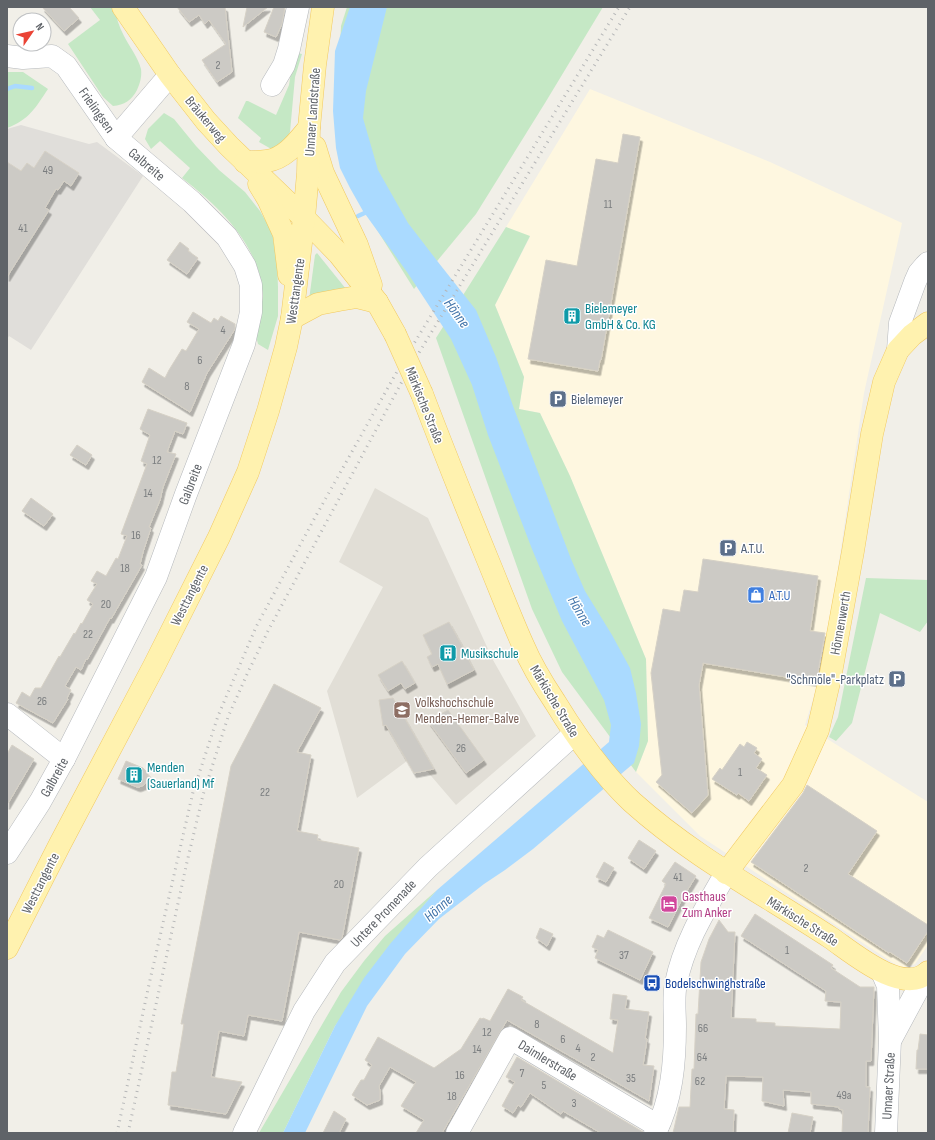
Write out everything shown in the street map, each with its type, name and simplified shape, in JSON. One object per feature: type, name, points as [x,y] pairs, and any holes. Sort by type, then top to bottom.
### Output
[{"type":"main road","name":"Bräukerweg","points":[[123,7],[170,75],[206,121],[245,162],[304,218]]},
{"type":"main road","name":"Unnaer Landstraße","points":[[304,218],[308,173],[309,128],[315,65],[323,7]]},
{"type":"main road","points":[[309,128],[293,147],[282,155],[269,161],[245,162],[268,199],[284,234],[289,272],[292,318],[318,304],[339,300],[357,297],[377,302]]},
{"type":"main road","points":[[309,128],[323,173],[357,245],[377,302]]},
{"type":"main road","name":"Märkische Straße","points":[[304,218],[339,254],[377,302],[395,334],[422,394],[453,476],[524,647],[547,690],[578,739],[610,779],[632,801],[680,841],[726,873],[882,972],[899,978],[915,979],[927,974]]},
{"type":"main road","name":"Westtangente","points":[[7,948],[154,666],[219,537],[248,472],[286,347],[292,318],[304,218]]},
{"type":"main road","name":"Hönnenwerth","points":[[726,873],[793,785],[818,730],[832,671],[872,434],[884,382],[898,350],[912,335],[928,323]]},
{"type":"street","points":[[272,85],[284,65],[298,7]]},
{"type":"street","name":"Frielingsen","points":[[7,56],[23,58],[52,56],[66,66],[116,138],[170,75]]},
{"type":"street","name":"Galbreite","points":[[7,852],[40,802],[64,759],[156,577],[186,494],[242,351],[251,312],[251,286],[245,266],[226,237],[192,202],[116,138]]},
{"type":"street","name":"Hönnenwerth","points":[[898,350],[900,322],[919,273],[928,264]]},
{"type":"street","points":[[7,714],[64,759]]},
{"type":"street","name":"Untere Promenade","points":[[244,1133],[304,1011],[335,963],[428,867],[578,739]]},
{"type":"street","points":[[656,1130],[667,1102],[672,1076],[675,1056],[676,985],[683,956],[704,910],[726,873]]},
{"type":"street","name":"Unnaer Straße","points":[[882,972],[888,986],[890,1040],[886,1133]]},
{"type":"street","name":"Unnaer Straße","points":[[890,1040],[927,974]]},
{"type":"street","name":"Daimlerstraße","points":[[457,1133],[510,1038],[656,1130]]},
{"type":"shaded area","points":[[590,89],[770,162],[902,223],[864,393],[833,602],[818,683],[805,725],[928,802],[928,945],[915,964],[901,968],[700,836],[636,772],[648,741],[646,659],[570,476],[540,413],[519,409],[524,377],[495,305],[530,237],[506,227]]},
{"type":"shaded area","points":[[21,125],[89,144],[97,142],[143,176],[31,350],[9,336],[7,339],[7,129]]},
{"type":"shaded area","points":[[375,488],[428,518],[493,660],[536,736],[456,805],[426,770],[414,773],[407,761],[357,798],[327,691],[383,587],[339,562]]},
{"type":"green space","points":[[90,7],[115,7],[121,29],[140,65],[141,77],[137,90],[130,99],[121,104],[113,106],[103,97],[68,44],[100,20]]},
{"type":"green space","points":[[347,7],[603,7],[476,214],[414,289],[359,201],[336,135],[341,26]]},
{"type":"green space","points":[[297,53],[302,54],[295,77],[290,132],[284,143],[273,150],[259,142],[261,138],[238,118],[246,101],[276,115],[289,85],[292,66]]},
{"type":"green space","points":[[7,72],[23,72],[48,89],[36,107],[26,117],[15,125],[7,128]]},
{"type":"green space","points":[[164,113],[174,119],[196,146],[219,170],[245,192],[260,211],[272,232],[277,261],[278,316],[268,350],[258,344],[255,332],[263,294],[261,281],[250,250],[231,223],[220,211],[182,178],[190,168],[160,141],[151,149],[145,139],[148,129]]},
{"type":"green space","points":[[506,227],[530,236],[495,305],[524,377],[519,409],[540,413],[570,476],[646,659],[648,741],[636,772],[562,672],[532,609],[436,338]]},
{"type":"green space","points":[[317,253],[346,289],[309,300],[315,255]]},
{"type":"green space","points":[[866,578],[928,580],[928,621],[920,632],[880,613],[852,723],[836,741],[829,737],[838,717]]},
{"type":"green space","points":[[437,890],[421,909],[335,1026],[283,1133],[259,1133],[341,992],[385,936]]},
{"type":"water","name":"Hönne","points":[[350,7],[387,7],[366,91],[363,118],[378,170],[408,223],[476,310],[496,357],[571,559],[585,591],[630,668],[641,724],[639,746],[634,763],[533,849],[439,919],[405,954],[367,1006],[305,1133],[283,1133],[335,1026],[364,978],[390,944],[437,890],[609,742],[611,725],[604,700],[562,621],[532,549],[488,435],[472,385],[451,339],[407,272],[363,211],[340,168],[336,148],[333,111],[335,51]]},
{"type":"building","points":[[42,7],[69,7],[79,18],[64,31],[52,18],[52,12],[47,12]]},
{"type":"building","points":[[177,7],[225,7],[232,72],[217,82],[202,60],[226,44],[209,20],[205,24],[199,15],[189,22]]},
{"type":"building","points":[[247,7],[268,7],[243,27]]},
{"type":"building","points":[[274,7],[285,7],[282,24],[276,37],[264,32]]},
{"type":"building","points":[[623,134],[640,137],[598,371],[528,359],[546,260],[577,266],[596,159],[618,163]]},
{"type":"building","points":[[45,151],[79,173],[71,186],[64,181],[58,190],[56,189],[45,208],[49,210],[7,277],[7,162],[21,171],[27,163],[34,168]]},
{"type":"building","points":[[180,242],[189,249],[188,251],[198,258],[187,274],[167,260]]},
{"type":"building","points":[[193,312],[211,323],[214,318],[218,321],[221,316],[235,324],[235,329],[207,373],[190,412],[142,382],[149,368],[165,378],[182,349],[186,351],[199,329],[187,322]]},
{"type":"building","points":[[148,409],[187,423],[183,434],[175,431],[167,452],[176,454],[149,527],[151,528],[140,564],[142,565],[87,660],[86,659],[81,670],[76,667],[65,686],[71,690],[67,698],[68,699],[53,723],[16,703],[22,692],[30,697],[35,688],[41,688],[59,656],[60,657],[81,623],[82,624],[93,604],[87,600],[97,584],[91,581],[97,571],[106,576],[116,558],[118,559],[127,536],[121,534],[147,464],[141,461],[150,435],[140,429]]},
{"type":"building","points":[[77,445],[92,455],[86,465],[70,455]]},
{"type":"building","points":[[31,498],[53,514],[44,526],[22,511]]},
{"type":"building","points":[[703,559],[818,576],[810,631],[825,633],[816,682],[703,663],[699,685],[708,795],[692,813],[656,782],[662,775],[651,673],[663,609],[680,612],[684,590],[698,592]]},
{"type":"building","name":"Musikschule","points":[[449,622],[474,670],[447,684],[438,664],[432,667],[427,657],[432,654],[423,635]]},
{"type":"building","points":[[402,661],[415,683],[405,689],[401,683],[388,691],[378,675]]},
{"type":"building","points":[[274,684],[321,708],[297,752],[311,755],[297,831],[318,835],[317,840],[359,848],[342,938],[340,940],[299,932],[282,1021],[248,1015],[244,1036],[219,1031],[211,1077],[242,1082],[226,1114],[168,1105],[172,1072],[176,1072],[184,1024],[181,1024],[231,766]]},
{"type":"building","points":[[393,698],[434,769],[414,773],[386,725],[383,726],[379,700]]},
{"type":"building","name":"Volkshochschule Menden-Hemer-Balve","points":[[448,710],[484,760],[466,773],[428,721]]},
{"type":"building","points":[[747,742],[757,748],[754,753],[762,759],[756,768],[767,775],[749,801],[738,793],[737,795],[712,779],[720,768],[722,770],[740,744],[744,747]]},
{"type":"building","points":[[12,745],[34,759],[7,805],[7,754]]},
{"type":"building","name":"Menden (Sauerland) Mf","points":[[126,761],[143,768],[148,773],[148,779],[144,785],[137,787],[118,779]]},
{"type":"building","points":[[807,785],[877,831],[848,874],[928,925],[928,931],[907,963],[890,952],[889,953],[751,862],[803,793]]},
{"type":"building","points":[[639,840],[656,851],[644,869],[628,858]]},
{"type":"building","points":[[604,862],[614,868],[606,882],[596,877]]},
{"type":"building","points":[[675,862],[696,876],[682,899],[668,927],[649,918],[666,884],[662,881]]},
{"type":"building","points":[[755,914],[833,965],[831,968],[860,987],[874,987],[871,1061],[866,1061],[866,1087],[870,1087],[868,1133],[842,1133],[843,1110],[839,1109],[839,1107],[811,1104],[811,1092],[783,1090],[784,1106],[762,1101],[763,1077],[726,1076],[724,1109],[734,1110],[733,1133],[673,1133],[679,1107],[690,1107],[701,962],[709,939],[719,920],[728,932],[735,932],[731,1018],[756,1019],[756,1022],[775,1023],[775,1026],[840,1029],[841,1002],[825,1001],[826,991],[741,936]]},
{"type":"building","points":[[540,928],[553,934],[547,946],[536,938]]},
{"type":"building","points":[[608,930],[653,952],[640,980],[595,958],[598,950],[592,947],[597,935],[604,938]]},
{"type":"building","points":[[508,989],[523,997],[521,1000],[613,1053],[618,1020],[610,1019],[613,994],[627,996],[625,1009],[649,1012],[643,1065],[654,1066],[649,1101],[507,1020],[442,1133],[416,1133],[424,1120],[401,1106],[416,1082],[390,1067],[379,1086],[380,1100],[367,1105],[352,1095],[361,1080],[364,1080],[372,1065],[365,1060],[378,1037],[434,1068],[461,1049],[480,1018],[490,1021]]},
{"type":"building","points":[[920,1034],[928,1035],[928,1069],[916,1069]]},
{"type":"building","points":[[517,1057],[643,1133],[601,1133],[563,1111],[561,1114],[530,1093],[521,1107],[518,1105],[513,1113],[502,1106],[515,1082],[506,1077]]},
{"type":"building","points":[[334,1111],[346,1119],[339,1133],[323,1133]]},
{"type":"building","points":[[792,1113],[813,1117],[810,1133],[788,1133]]},
{"type":"waterway","points":[[7,89],[15,86],[32,88]]},
{"type":"waterway","points":[[358,216],[369,211]]},
{"type":"railway","points":[[117,1133],[193,792],[218,716],[256,627],[313,521],[399,368],[619,7]]},
{"type":"railway","points":[[128,1133],[203,795],[228,717],[248,672],[269,629],[406,374],[630,7]]},
{"type":"place","name":"Bielemeyer GmbH & Co. KG","points":[[572,316]]},
{"type":"place","name":"Bielemeyer","points":[[558,399]]},
{"type":"place","name":"A.T.U.","points":[[728,548]]},
{"type":"place","name":"A.T.U","points":[[756,595]]},
{"type":"place","name":"Musikschule","points":[[448,653]]},
{"type":"place","name":"\"Schmöle\"-Parkplatz","points":[[897,679]]},
{"type":"place","name":"Volkshochschule Menden-Hemer-Balve","points":[[402,710]]},
{"type":"place","name":"Menden (Sauerland) Mf","points":[[134,775]]},
{"type":"place","name":"Gasthaus Zum Anker","points":[[669,904]]},
{"type":"place","name":"Bodelschwinghstraße","points":[[652,983]]}]
